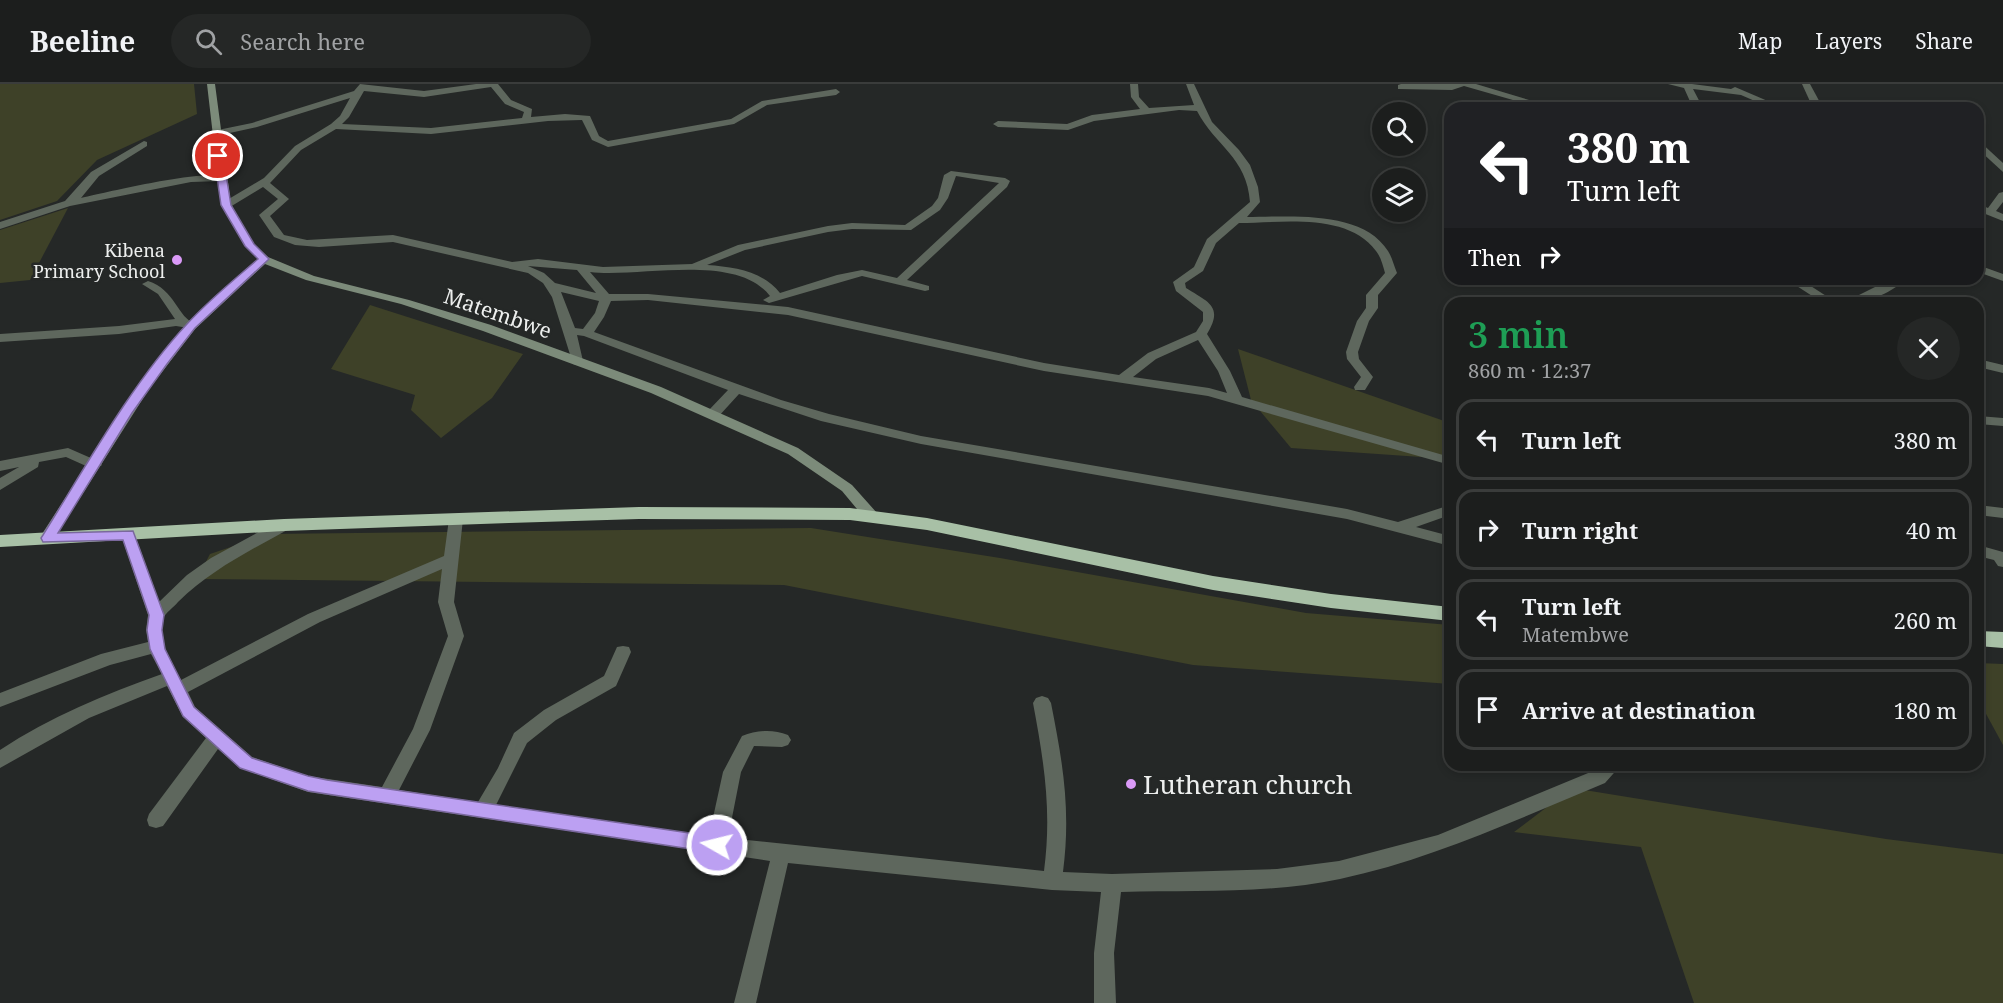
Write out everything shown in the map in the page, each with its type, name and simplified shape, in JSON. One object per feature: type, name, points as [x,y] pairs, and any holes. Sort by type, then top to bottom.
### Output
[{"type":"highway","points":[[0,541],[284,525],[639,513],[850,514],[927,524],[1213,584],[1331,601],[1444,613]]},
{"type":"highway","points":[[1984,638],[2003,640]]},
{"type":"main road","name":"Matembwe","points":[[211,84],[226,205],[250,246],[264,259],[310,278],[456,318],[656,390],[713,414],[793,451],[814,464],[847,488],[872,517]]},
{"type":"main road","points":[[47,538],[187,324],[264,259]]},
{"type":"street","points":[[216,133],[254,125],[361,88],[424,94],[494,84],[508,102],[529,111],[525,121]]},
{"type":"street","points":[[1134,84],[1135,97],[1147,112]]},
{"type":"street","points":[[1123,378],[1152,357],[1201,334],[1209,321],[1209,312],[1204,305],[1180,289],[1179,282],[1198,268],[1211,241],[1255,202],[1251,180],[1236,151],[1212,129],[1199,108],[1190,84]]},
{"type":"street","points":[[1401,87],[1452,87],[1463,84],[1529,102]]},
{"type":"street","points":[[1672,84],[1742,93]]},
{"type":"street","points":[[1721,84],[1764,102]]},
{"type":"street","points":[[1806,84],[1815,102]]},
{"type":"street","points":[[1686,85],[1695,102]]},
{"type":"street","points":[[226,205],[264,183],[298,148],[334,126],[344,117],[361,88]]},
{"type":"street","points":[[334,126],[429,131],[586,117],[593,137],[604,144],[617,144],[734,121],[765,104],[837,92]]},
{"type":"street","points":[[998,124],[1068,127],[1088,118],[1179,107],[1199,108]]},
{"type":"street","points":[[69,203],[95,174],[144,144]]},
{"type":"street","points":[[1984,148],[2003,169]]},
{"type":"street","points":[[697,266],[742,247],[828,229],[852,226],[907,228],[936,208],[943,198],[949,175],[955,173],[1005,181],[900,281]]},
{"type":"street","points":[[0,226],[69,203],[181,181],[221,178]]},
{"type":"street","points":[[264,183],[284,198],[264,215],[275,233],[282,239],[308,243],[390,238],[420,242],[479,259],[511,265],[531,271],[546,279],[579,332],[577,361]]},
{"type":"street","points":[[1990,212],[2003,195]]},
{"type":"street","points":[[1984,210],[2003,218]]},
{"type":"street","points":[[1235,220],[1321,222],[1348,226],[1366,234],[1382,251],[1391,273],[1372,295],[1372,308],[1363,321],[1352,352],[1353,359],[1367,377],[1360,387]]},
{"type":"street","points":[[511,265],[535,261],[631,270],[697,266],[725,269],[765,282],[774,289],[778,297]]},
{"type":"street","points":[[580,267],[606,298]]},
{"type":"street","points":[[1984,270],[2003,278]]},
{"type":"street","points":[[744,305],[853,274],[870,274],[925,288]]},
{"type":"street","points":[[147,284],[162,292],[187,324]]},
{"type":"street","points":[[1802,285],[1821,297]]},
{"type":"street","points":[[1864,297],[1889,285]]},
{"type":"street","points":[[552,286],[588,296],[606,298],[648,297],[788,310],[1044,367],[1236,398],[1373,441],[1444,459]]},
{"type":"street","points":[[579,332],[597,320],[606,298]]},
{"type":"street","points":[[0,338],[187,324]]},
{"type":"street","points":[[579,332],[776,403],[826,418],[921,440],[1029,456],[1146,480],[1324,509],[1444,539]]},
{"type":"street","points":[[1201,334],[1224,371],[1236,398]]},
{"type":"street","points":[[1984,364],[2003,369]]},
{"type":"street","points":[[713,414],[737,388]]},
{"type":"street","points":[[1984,420],[2003,422]]},
{"type":"street","points":[[0,466],[41,460],[68,453],[95,465]]},
{"type":"street","points":[[0,485],[41,460]]},
{"type":"street","points":[[1984,511],[2003,513]]},
{"type":"street","points":[[1400,527],[1444,512]]},
{"type":"street","points":[[386,797],[421,730],[456,636],[446,602],[456,519]]},
{"type":"street","points":[[156,615],[192,579],[216,562],[284,525]]},
{"type":"street","points":[[128,535],[156,615],[154,630],[156,646],[189,712],[246,763],[308,784],[386,797],[781,854],[1053,881],[1112,883],[1277,878],[1339,870],[1440,843],[1599,777],[1606,771]]},
{"type":"street","points":[[1984,552],[2002,558]]},
{"type":"street","points":[[0,760],[55,725],[89,709],[174,684],[314,618],[452,559]]},
{"type":"street","points":[[0,700],[107,659],[156,646]]},
{"type":"street","points":[[483,811],[505,772],[519,738],[550,715],[610,681],[623,651]]},
{"type":"street","points":[[1042,703],[1055,772],[1058,834],[1053,881]]},
{"type":"street","points":[[156,820],[216,737]]},
{"type":"street","points":[[717,845],[732,772],[748,741],[757,738],[782,740]]},
{"type":"street","points":[[745,1003],[781,854]]},
{"type":"street","points":[[1105,1003],[1104,953],[1112,883]]},
{"type":"green space","points":[[0,84],[194,84],[197,114],[97,160],[57,201],[0,220]]},
{"type":"green space","points":[[68,208],[30,280],[0,283],[0,230]]},
{"type":"green space","points":[[370,305],[523,354],[492,398],[441,438],[411,410],[415,395],[331,369]]},
{"type":"green space","points":[[1238,349],[1444,421],[1444,459],[1291,448],[1251,400]]},
{"type":"green space","points":[[811,528],[1000,558],[1306,613],[1444,624],[1444,684],[1193,665],[784,585],[197,579],[210,554],[269,534]]},
{"type":"green space","points":[[1984,663],[2003,664],[2003,745],[1984,710]]},
{"type":"green space","points":[[1572,788],[1886,839],[2003,854],[2003,1003],[1694,1003],[1641,847],[1514,832]]},
{"type":"place","name":"Kibena Primary School","points":[[177,260]]},
{"type":"place","name":"Lutheran church","points":[[1131,784]]},
{"type":"route","points":[[218,156],[226,205],[250,246],[264,259],[191,326],[163,362],[127,412],[47,538],[128,535],[156,615],[154,630],[157,649],[174,685],[189,712],[246,763],[308,784],[717,845]]}]
